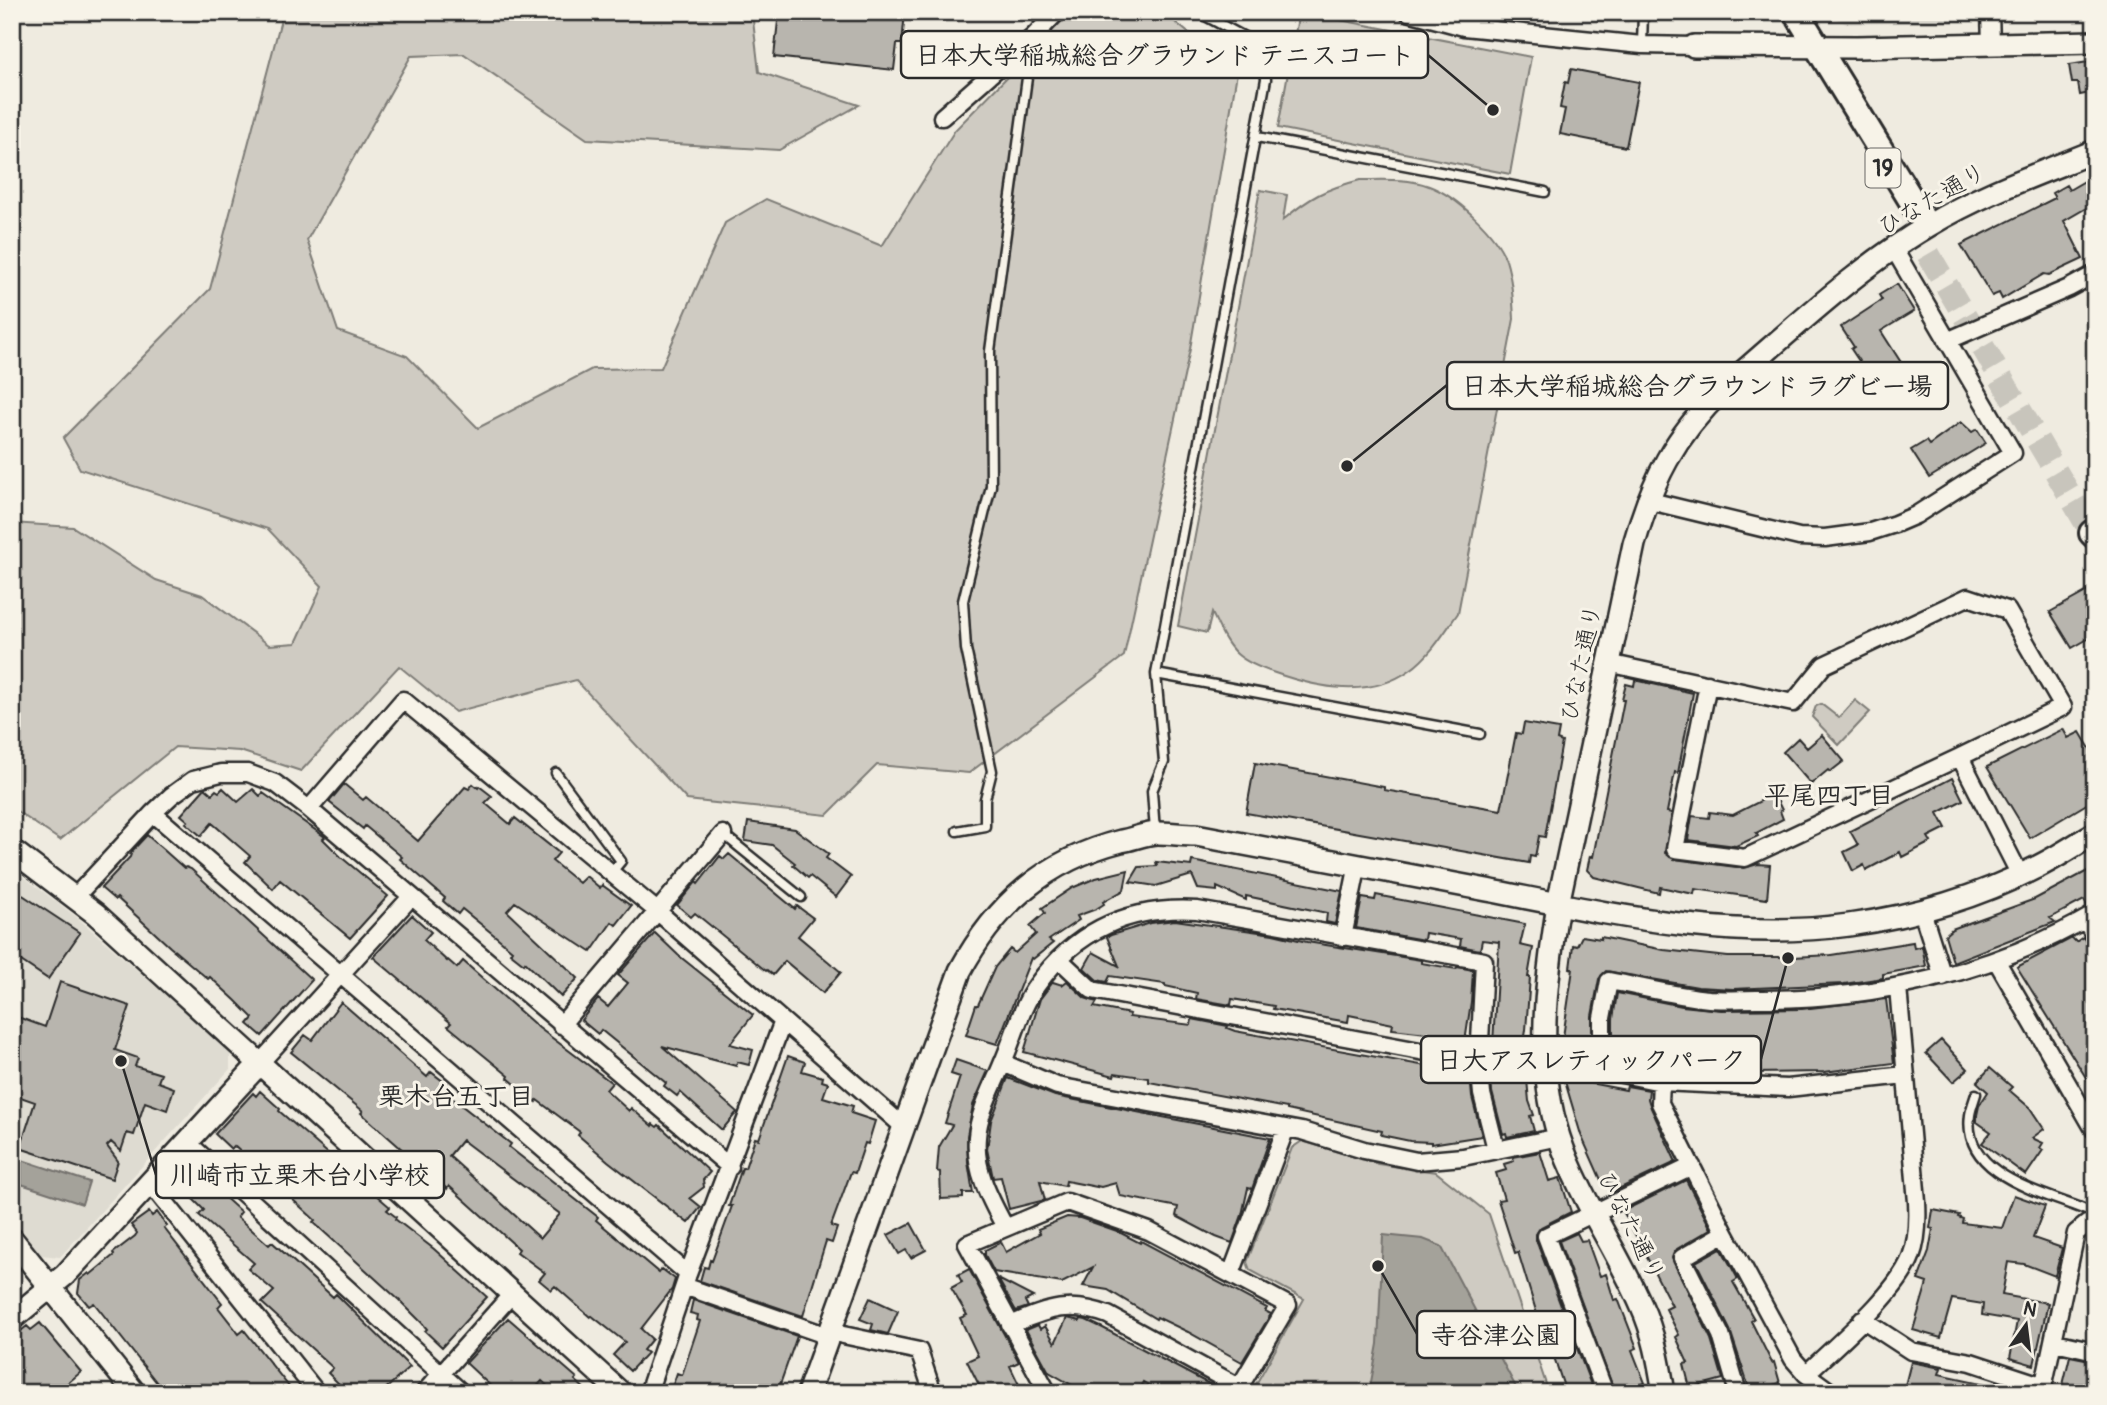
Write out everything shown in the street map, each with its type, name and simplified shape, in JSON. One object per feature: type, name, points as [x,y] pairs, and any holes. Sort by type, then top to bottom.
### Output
[{"type":"main road","name":"19","points":[[1796,12],[1856,112],[1915,220]]},
{"type":"street","points":[[942,117],[1033,37],[1057,12]]},
{"type":"street","points":[[1408,12],[1464,27],[1642,45],[1817,47],[2095,42]]},
{"type":"street","points":[[1990,12],[1991,44]]},
{"type":"street","name":"ひなた通り","points":[[1664,1393],[1656,1344],[1642,1306],[1576,1176],[1559,1136],[1545,1072],[1545,1021],[1550,956],[1558,904],[1608,663],[1646,500],[1674,447],[1703,408],[1818,309],[1894,249],[1927,226],[1960,208],[2095,151]]},
{"type":"street","points":[[1646,500],[1812,538],[1870,531],[1916,515],[2013,453],[1894,249]]},
{"type":"street","points":[[1947,341],[2095,274]]},
{"type":"street","points":[[1608,663],[1708,684],[1793,703],[1824,665],[1968,597],[2007,610],[2063,707],[1745,858],[1675,849],[1708,684]]},
{"type":"street","points":[[309,809],[403,700],[657,911],[904,1127]]},
{"type":"street","points":[[1960,757],[2020,875]]},
{"type":"street","points":[[74,898],[153,813],[193,780],[221,773],[248,773],[275,783],[730,1167]]},
{"type":"street","points":[[153,813],[341,974],[686,1280],[828,1334],[919,1351],[933,1393]]},
{"type":"street","points":[[808,1393],[960,971],[976,940],[1000,911],[1029,884],[1098,847],[1156,833],[1196,835],[1558,904],[1715,929],[1783,930],[1848,925],[1922,911],[2020,875],[2095,833]]},
{"type":"street","points":[[561,1025],[723,834]]},
{"type":"street","points":[[12,850],[96,914],[621,1393]]},
{"type":"street","points":[[1343,937],[1358,864]]},
{"type":"street","points":[[12,1318],[52,1287],[188,1143],[411,897]]},
{"type":"street","points":[[1005,1227],[980,1173],[976,1139],[982,1112],[1025,1006],[1037,985],[1059,959],[1089,934],[1115,920],[1140,912],[1168,908],[1197,910],[1485,961],[1479,1062],[1482,1094],[1496,1149]]},
{"type":"street","points":[[1922,911],[1943,976]]},
{"type":"street","points":[[1905,1076],[1788,1088],[1661,1082],[1602,1070],[1602,1018],[1609,982],[1709,999],[1800,999],[1898,987],[1943,976],[1996,960],[2090,917],[2095,936]]},
{"type":"street","points":[[1059,959],[1092,990],[1479,1062]]},
{"type":"street","points":[[1996,960],[2095,1131]]},
{"type":"street","points":[[1806,1374],[1862,1320],[1900,1278],[1912,1255],[1918,1224],[1898,987]]},
{"type":"street","points":[[648,1393],[686,1280],[783,1021]]},
{"type":"street","points":[[1003,1063],[1056,1086],[1302,1131],[1364,1150],[1417,1161],[1463,1157],[1559,1136]]},
{"type":"street","points":[[1661,1082],[1660,1103],[1725,1233],[1793,1359],[1806,1374],[1832,1393]]},
{"type":"street","points":[[1231,1274],[1286,1128]]},
{"type":"street","points":[[188,1143],[462,1393]]},
{"type":"street","points":[[1605,1393],[1546,1236],[1692,1166]]},
{"type":"street","points":[[150,1183],[317,1393]]},
{"type":"street","points":[[1010,1325],[1047,1309],[1068,1306],[1091,1309],[1108,1315],[1237,1390],[1288,1305],[1149,1231],[1067,1202],[967,1244],[1010,1325],[1048,1393]]},
{"type":"street","points":[[1862,1320],[1911,1351],[1971,1362],[2043,1389],[2076,1233],[2087,1224],[2095,1223]]},
{"type":"street","points":[[1725,1233],[1682,1258],[1721,1335],[1738,1393]]},
{"type":"street","points":[[12,1239],[135,1393]]},
{"type":"street","points":[[424,1393],[512,1294]]},
{"type":"street","points":[[2055,1342],[2095,1350]]},
{"type":"lane","points":[[1156,833],[1152,791],[1164,762],[1156,674],[1266,79],[1264,55],[1248,39],[1198,12]]},
{"type":"lane","points":[[1642,45],[1643,12]]},
{"type":"lane","points":[[957,831],[985,826],[985,799],[992,771],[967,649],[963,601],[991,486],[990,351],[1033,37]]},
{"type":"lane","points":[[1257,137],[1545,192]]},
{"type":"lane","points":[[1156,674],[1480,734]]},
{"type":"lane","points":[[556,773],[621,861],[611,873]]},
{"type":"lane","points":[[723,834],[801,897]]},
{"type":"lane","points":[[1976,1094],[1970,1117],[1972,1140],[1982,1159],[2010,1182],[2095,1214]]},
{"type":"shaded area","points":[[283,12],[752,12],[759,72],[859,105],[779,150],[587,139],[464,54],[411,56],[307,240],[338,331],[407,356],[478,428],[592,369],[661,368],[725,223],[766,199],[882,246],[955,130],[1071,12],[1163,12],[1237,73],[1190,349],[1124,656],[969,773],[877,765],[827,815],[687,800],[576,680],[455,712],[399,666],[301,771],[240,751],[175,747],[60,840],[12,808],[12,523],[73,527],[156,580],[202,595],[269,645],[296,643],[322,586],[268,529],[80,469],[63,438],[210,289]]},
{"type":"shaded area","points":[[1299,12],[1531,57],[1510,174],[1278,128]]},
{"type":"shaded area","points":[[1534,12],[1633,12],[1633,18],[1627,24]]},
{"type":"shaded area","points":[[1824,12],[1980,12],[1980,17],[1973,22],[1846,24]]},
{"type":"shaded area","points":[[1360,180],[1421,183],[1440,191],[1463,207],[1494,238],[1501,249],[1511,282],[1514,319],[1458,613],[1430,651],[1410,670],[1378,685],[1344,688],[1309,683],[1265,670],[1245,660],[1229,645],[1212,613],[1207,633],[1178,626],[1260,190],[1287,195],[1283,220],[1318,195]]},
{"type":"shaded area","points":[[1855,700],[1870,712],[1839,745],[1812,717],[1816,706],[1821,704],[1839,718]]},
{"type":"shaded area","points":[[12,868],[79,919],[230,1052],[230,1069],[60,1257],[41,1255],[12,1217]]},
{"type":"shaded area","points":[[1302,1141],[1378,1164],[1436,1172],[1489,1214],[1549,1393],[1251,1393],[1304,1299],[1250,1270],[1247,1262],[1292,1148]]},
{"type":"shaded area","points":[[19,1159],[89,1182],[82,1204],[12,1181]]},
{"type":"shaded area","points":[[1383,1235],[1423,1239],[1441,1246],[1519,1393],[1369,1393],[1378,1344]]},
{"type":"building","points":[[779,12],[905,12],[902,44],[897,44],[894,70],[774,57]]},
{"type":"building","points":[[2095,61],[2095,92],[2080,95],[2078,83],[2072,83],[2069,65]]},
{"type":"building","points":[[1571,69],[1639,82],[1626,147],[1560,134],[1565,109],[1560,108],[1565,82],[1568,83]]},
{"type":"building","points":[[2095,175],[2095,203],[2064,221],[2083,259],[2049,275],[2044,274],[2002,299],[1999,293],[1992,296],[1961,245],[2055,198],[2052,193],[2066,185],[2069,190]]},
{"type":"building","points":[[1897,284],[1914,311],[1881,331],[1902,364],[1873,382],[1851,349],[1854,347],[1841,327],[1882,300],[1879,295]]},
{"type":"building","points":[[1961,422],[1972,432],[1977,429],[1986,443],[1929,478],[1911,450],[1926,441],[1929,445]]},
{"type":"building","points":[[2095,587],[2095,635],[2072,648],[2050,612]]},
{"type":"building","points":[[1635,680],[1693,693],[1678,773],[1675,772],[1667,812],[1672,813],[1665,853],[1674,859],[1744,868],[1758,864],[1770,865],[1767,899],[1695,889],[1694,894],[1660,887],[1659,893],[1594,877],[1587,870],[1590,856],[1593,857],[1626,684],[1634,686]]},
{"type":"building","points":[[1524,723],[1559,729],[1557,740],[1562,742],[1545,837],[1539,836],[1535,857],[1530,856],[1529,863],[1246,813],[1255,763],[1384,787],[1384,790],[1501,810],[1516,733],[1522,734]]},
{"type":"building","points":[[2063,729],[2068,738],[2080,732],[2095,757],[2095,799],[2030,838],[1987,767]]},
{"type":"building","points":[[1822,735],[1844,761],[1811,784],[1783,752],[1798,738],[1807,748]]},
{"type":"building","points":[[1952,778],[1963,800],[1938,813],[1946,828],[1928,837],[1931,842],[1902,857],[1900,852],[1866,870],[1864,865],[1853,871],[1844,852],[1858,845],[1850,831]]},
{"type":"building","points":[[344,784],[363,800],[366,797],[418,841],[465,787],[469,789],[473,784],[478,788],[479,786],[492,796],[485,803],[510,824],[515,818],[559,853],[552,861],[579,883],[586,876],[600,888],[602,885],[631,906],[616,925],[612,922],[591,952],[515,902],[507,911],[578,978],[561,997],[525,962],[524,964],[510,953],[512,950],[499,939],[462,909],[458,914],[443,901],[445,898],[400,859],[402,857],[365,826],[363,829],[329,802]]},
{"type":"building","points":[[205,788],[212,794],[223,788],[238,802],[253,789],[260,796],[263,793],[325,837],[323,839],[341,857],[388,896],[350,938],[280,880],[273,889],[245,862],[250,856],[212,823],[201,836],[186,823],[188,821],[181,815]]},
{"type":"building","points":[[1774,794],[1782,810],[1783,819],[1756,833],[1758,836],[1736,846],[1688,840],[1692,816],[1709,818],[1710,812],[1733,815]]},
{"type":"building","points":[[748,822],[795,829],[829,854],[826,858],[851,877],[836,897],[810,876],[808,878],[793,865],[795,863],[772,845],[745,841]]},
{"type":"building","points":[[147,835],[184,868],[191,869],[312,980],[262,1036],[248,1024],[253,1018],[210,977],[208,979],[117,898],[115,900],[101,888]]},
{"type":"building","points":[[729,854],[795,909],[797,906],[813,918],[798,936],[841,972],[823,993],[785,961],[773,975],[766,971],[695,913],[691,917],[677,905],[720,856],[724,859]]},
{"type":"building","points":[[1192,861],[1342,891],[1335,924],[1326,922],[1327,913],[1246,896],[1246,900],[1217,887],[1217,891],[1198,889],[1192,875],[1156,886],[1130,882],[1139,867],[1157,866],[1156,862],[1191,866]]},
{"type":"building","points":[[2095,867],[2095,904],[2087,906],[2084,900],[2050,918],[2055,922],[1953,962],[1945,935],[1952,929],[2035,899]]},
{"type":"building","points":[[1128,870],[1124,890],[1096,909],[1077,916],[1079,920],[1049,940],[1053,943],[1031,958],[997,1044],[966,1035],[976,1005],[995,967],[1010,949],[1015,953],[1036,934],[1030,926],[1045,913],[1042,908],[1072,888],[1096,878]]},
{"type":"building","points":[[12,888],[80,933],[48,979],[12,955]]},
{"type":"building","points":[[1376,895],[1525,924],[1520,945],[1533,948],[1528,977],[1526,1030],[1524,1043],[1513,1041],[1509,1067],[1526,1069],[1534,1131],[1507,1137],[1506,1133],[1503,1134],[1492,1092],[1499,942],[1482,940],[1480,950],[1460,946],[1461,939],[1425,933],[1424,940],[1356,928],[1362,898],[1375,900]]},
{"type":"building","points":[[412,915],[431,932],[424,940],[447,961],[457,968],[463,961],[539,1028],[612,1083],[606,1090],[629,1111],[631,1108],[652,1126],[659,1125],[710,1172],[703,1180],[704,1187],[690,1198],[701,1207],[688,1223],[608,1161],[578,1135],[580,1132],[537,1100],[536,1102],[448,1026],[451,1023],[373,957]]},
{"type":"building","points":[[1175,920],[1273,934],[1421,960],[1421,963],[1473,970],[1465,1042],[1443,1039],[1443,1035],[1392,1029],[1393,1024],[1349,1015],[1348,1022],[1232,999],[1231,1005],[1196,999],[1197,993],[1165,984],[1110,976],[1107,982],[1097,980],[1084,968],[1093,952],[1119,966],[1107,937],[1151,923]]},
{"type":"building","points":[[655,933],[678,955],[753,1015],[730,1044],[753,1050],[749,1065],[737,1062],[736,1066],[662,1046],[737,1112],[722,1130],[680,1092],[677,1096],[664,1086],[666,1083],[601,1030],[598,1034],[581,1020],[598,999],[608,1007],[628,983],[618,975]]},
{"type":"building","points":[[1582,936],[1601,937],[1664,950],[1728,957],[1831,955],[1913,942],[1914,948],[1922,946],[1926,966],[1883,974],[1883,978],[1844,984],[1733,989],[1698,987],[1606,971],[1599,979],[1592,1016],[1592,1054],[1564,1050],[1563,1037],[1573,969],[1570,968],[1573,945],[1577,946]]},
{"type":"building","points":[[2083,937],[2095,955],[2095,1092],[2017,967],[2072,938],[2076,942]]},
{"type":"building","points":[[1067,981],[1085,998],[1097,1002],[1094,1007],[1130,1014],[1129,1017],[1191,1025],[1192,1019],[1228,1026],[1227,1028],[1235,1031],[1470,1074],[1472,1097],[1482,1136],[1431,1144],[1410,1141],[1381,1135],[1382,1131],[1287,1108],[1149,1082],[1149,1078],[1115,1073],[1114,1076],[1024,1052],[1040,999],[1053,982],[1062,985]]},
{"type":"building","points":[[60,982],[130,1006],[115,1050],[138,1058],[135,1066],[161,1074],[158,1082],[174,1088],[167,1110],[145,1102],[134,1135],[127,1133],[121,1151],[111,1142],[107,1146],[118,1161],[112,1179],[20,1148],[35,1102],[12,1094],[12,1015],[45,1027]]},
{"type":"building","points":[[1617,993],[1682,1006],[1721,1010],[1802,1009],[1886,999],[1894,1063],[1824,1072],[1754,1073],[1754,1076],[1654,1066],[1653,1070],[1631,1065],[1632,1061],[1613,1058],[1613,1019]]},
{"type":"building","points":[[341,1002],[427,1077],[431,1072],[448,1085],[443,1091],[598,1217],[596,1220],[659,1273],[662,1269],[675,1279],[672,1289],[641,1329],[652,1339],[643,1350],[647,1353],[630,1371],[613,1355],[625,1342],[590,1317],[555,1286],[551,1290],[539,1280],[545,1273],[517,1252],[519,1249],[361,1113],[363,1111],[291,1052],[305,1035],[312,1040]],"holes":[[[462,1140],[560,1214],[540,1238],[449,1156]]]},
{"type":"building","points":[[1941,1040],[1968,1069],[1953,1082],[1926,1053]]},
{"type":"building","points":[[788,1056],[805,1062],[802,1071],[823,1077],[822,1081],[828,1083],[823,1097],[853,1106],[851,1113],[875,1121],[868,1144],[865,1143],[855,1173],[851,1172],[831,1226],[837,1228],[832,1243],[826,1241],[803,1316],[700,1281],[704,1267],[708,1268],[710,1260],[712,1261],[732,1206],[729,1206],[742,1168],[745,1168],[755,1138],[759,1139]]},
{"type":"building","points":[[956,1060],[988,1071],[973,1105],[967,1136],[973,1193],[963,1193],[963,1198],[941,1199],[940,1172],[937,1171],[939,1147],[952,1125],[945,1123],[960,1077],[951,1074]]},
{"type":"building","points":[[1990,1068],[2012,1087],[2009,1090],[2030,1108],[2044,1129],[2032,1138],[2043,1143],[2040,1148],[2043,1150],[2026,1175],[1982,1143],[1991,1132],[1977,1122],[1977,1115],[1988,1092],[1977,1082]]},
{"type":"building","points":[[1008,1078],[1055,1096],[1270,1138],[1252,1189],[1248,1188],[1232,1243],[1176,1216],[1178,1207],[1120,1196],[1116,1183],[1097,1187],[1066,1181],[1065,1186],[1040,1181],[1045,1200],[1009,1209],[1001,1177],[993,1178],[987,1149],[991,1121]]},
{"type":"building","points":[[1564,1078],[1626,1090],[1627,1086],[1649,1090],[1651,1108],[1676,1162],[1612,1192],[1605,1178],[1601,1180],[1581,1135]]},
{"type":"building","points":[[260,1091],[280,1109],[279,1111],[390,1207],[387,1210],[395,1219],[434,1249],[487,1297],[442,1347],[399,1300],[313,1222],[315,1220],[234,1146],[231,1149],[215,1134],[253,1093],[256,1096]]},
{"type":"building","points":[[1540,1152],[1549,1181],[1560,1178],[1571,1212],[1541,1227],[1536,1234],[1536,1240],[1594,1393],[1566,1393],[1547,1336],[1544,1337],[1518,1252],[1515,1253],[1498,1200],[1504,1199],[1496,1173],[1506,1170],[1504,1164],[1514,1161],[1513,1157]]},
{"type":"building","points":[[189,1165],[241,1212],[237,1217],[269,1245],[272,1242],[333,1297],[336,1294],[410,1367],[381,1393],[348,1393],[328,1373],[333,1368],[262,1303],[274,1291],[248,1269],[254,1263],[199,1215],[204,1210],[175,1181]]},
{"type":"building","points":[[1686,1180],[1711,1229],[1677,1249],[1672,1258],[1711,1339],[1723,1379],[1690,1388],[1684,1364],[1688,1363],[1676,1337],[1679,1335],[1666,1309],[1672,1306],[1623,1211]]},
{"type":"building","points":[[2014,1195],[2045,1206],[2033,1238],[2062,1248],[2055,1276],[2024,1264],[2008,1262],[2002,1295],[2048,1303],[2034,1365],[2010,1358],[2017,1321],[1982,1315],[1983,1304],[1952,1299],[1941,1338],[1913,1330],[1927,1283],[1918,1280],[1929,1251],[1933,1210],[1959,1215],[1958,1217],[1963,1219],[1962,1223],[2002,1228]]},
{"type":"building","points":[[149,1212],[152,1216],[157,1212],[167,1226],[164,1228],[222,1303],[218,1307],[239,1334],[244,1330],[294,1393],[165,1393],[94,1303],[89,1306],[78,1293],[80,1280],[89,1273],[90,1275],[135,1236],[137,1233],[131,1225]]},
{"type":"building","points":[[1067,1217],[1080,1218],[1117,1231],[1140,1243],[1141,1241],[1267,1308],[1265,1311],[1271,1314],[1242,1362],[1188,1332],[1157,1317],[1156,1319],[1108,1290],[1083,1286],[1093,1267],[1062,1283],[994,1272],[985,1250],[1001,1242],[1006,1252],[1040,1233],[1038,1229]]},
{"type":"building","points":[[911,1223],[926,1250],[911,1258],[906,1250],[899,1254],[888,1235]]},
{"type":"building","points":[[1577,1233],[1581,1241],[1587,1240],[1600,1276],[1606,1274],[1614,1300],[1618,1299],[1637,1348],[1632,1350],[1645,1383],[1619,1393],[1615,1393],[1559,1241]]},
{"type":"building","points":[[1721,1248],[1738,1279],[1733,1282],[1754,1319],[1751,1321],[1772,1363],[1774,1362],[1780,1383],[1750,1391],[1730,1330],[1696,1262]]},
{"type":"building","points":[[969,1269],[1019,1362],[1010,1366],[1023,1393],[983,1393],[967,1361],[978,1356],[960,1318],[967,1315],[951,1288],[962,1282],[958,1275]]},
{"type":"building","points":[[998,1279],[1033,1297],[1025,1301],[1028,1307],[1016,1311]]},
{"type":"building","points":[[870,1298],[898,1311],[888,1334],[871,1330],[873,1324],[860,1319]]},
{"type":"building","points":[[693,1300],[797,1336],[777,1393],[670,1393],[677,1373],[682,1375],[700,1321],[697,1320],[698,1315],[690,1313]]},
{"type":"building","points":[[508,1318],[577,1378],[575,1380],[589,1393],[555,1393],[542,1381],[531,1393],[498,1393],[466,1363]]},
{"type":"building","points":[[1067,1318],[1086,1320],[1103,1328],[1226,1393],[1162,1393],[1143,1382],[1137,1393],[1086,1393],[1049,1372],[1026,1330],[1038,1325],[1040,1329],[1045,1326],[1055,1343]]},
{"type":"building","points":[[40,1323],[81,1372],[56,1393],[12,1393],[12,1338],[27,1326],[31,1330]]},
{"type":"building","points":[[2070,1356],[2095,1361],[2095,1393],[2061,1393]]},
{"type":"building","points":[[1911,1362],[1941,1368],[1939,1374],[1995,1386],[1994,1393],[1903,1393]]},
{"type":"tunnel","points":[[1910,223],[2092,533]]},
{"type":"place","name":"日本大学稲城総合グラウンド テニスコート","points":[[1493,110]]},
{"type":"place","name":"日本大学稲城総合グラウンド ラグビー場","points":[[1347,466]]},
{"type":"place","name":"日大アスレティックパーク","points":[[1788,958]]},
{"type":"place","name":"川崎市立栗木台小学校","points":[[121,1061]]},
{"type":"place","name":"寺谷津公園","points":[[1378,1266]]},
{"type":"district","name":"平尾四丁目","points":[[1829,795]]},
{"type":"district","name":"栗木台五丁目","points":[[456,1096]]}]
